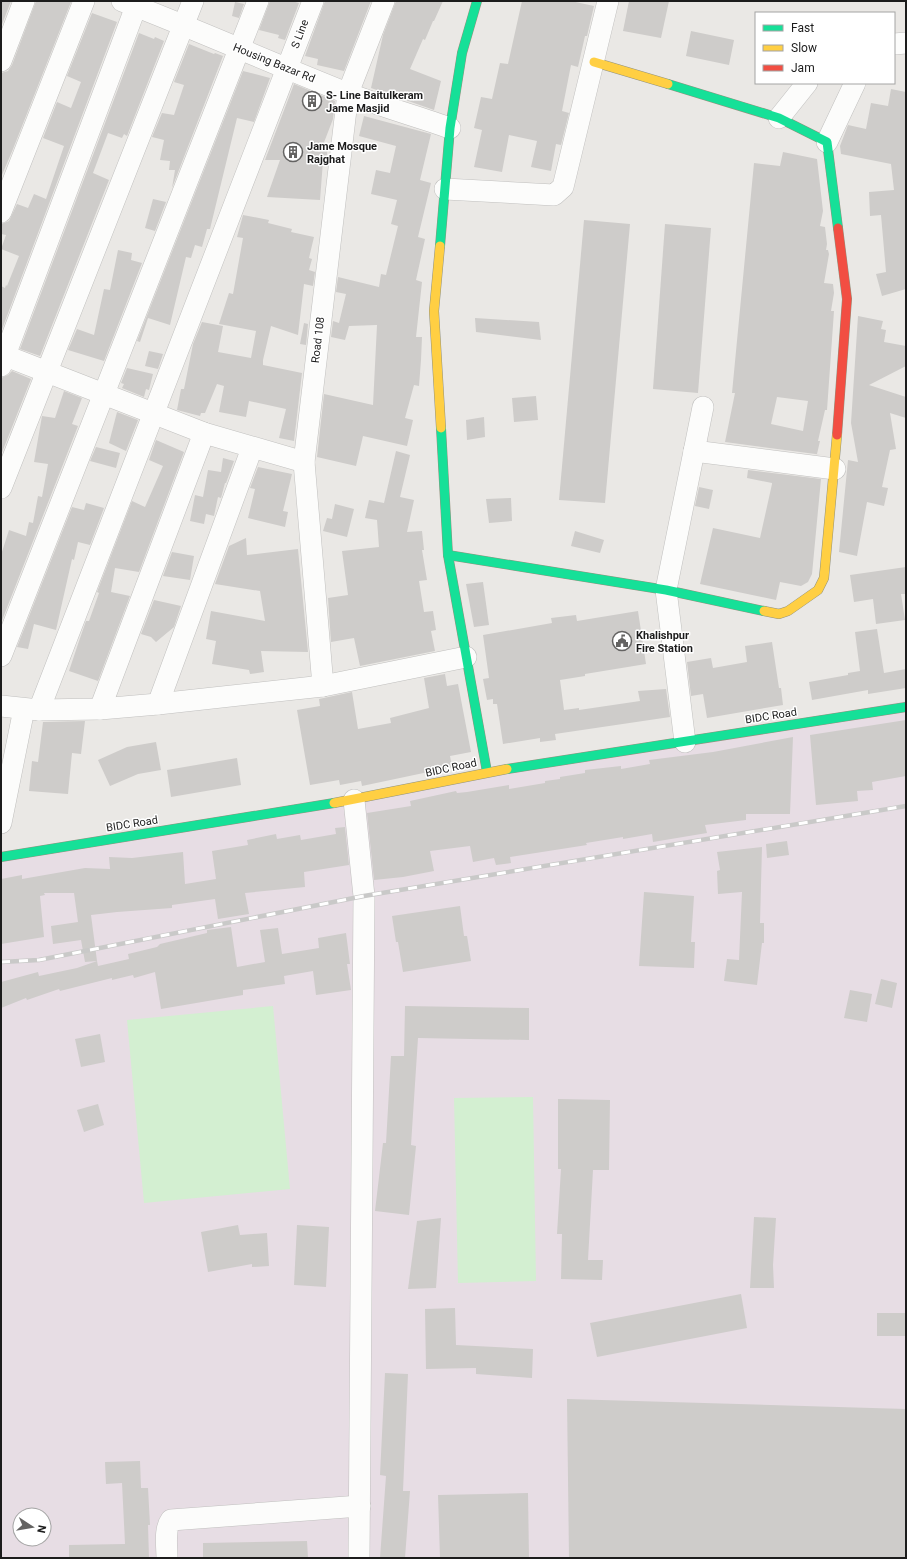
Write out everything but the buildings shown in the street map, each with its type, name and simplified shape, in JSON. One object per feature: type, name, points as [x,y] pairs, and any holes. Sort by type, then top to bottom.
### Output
[{"type":"street","points":[[1,61],[24,1]]},
{"type":"street","points":[[1,212],[84,1]]},
{"type":"street","points":[[1,488],[193,1]]},
{"type":"street","points":[[1,656],[258,1]]},
{"type":"street","name":"S Line","points":[[1,823],[32,710],[154,413],[313,1]]},
{"type":"street","name":"Road 108","points":[[323,686],[304,462],[348,93],[384,1]]},
{"type":"street","points":[[477,1],[462,53],[450,128],[434,310],[448,555],[487,772]]},
{"type":"street","points":[[445,189],[554,195],[563,187],[608,1]]},
{"type":"street","points":[[132,3],[2,358],[48,372],[204,433],[304,462]]},
{"type":"street","name":"Housing Bazar Rd","points":[[132,3],[239,49],[348,93],[450,128]]},
{"type":"street","points":[[895,44],[906,43]]},
{"type":"street","points":[[594,62],[779,118],[827,142]]},
{"type":"street","points":[[779,118],[806,84]]},
{"type":"street","points":[[448,555],[666,590],[779,614],[788,611],[818,590],[824,578],[835,469],[847,299],[827,142],[855,84]]},
{"type":"street","points":[[685,742],[666,590],[703,406]]},
{"type":"street","points":[[100,709],[204,433]]},
{"type":"street","points":[[158,704],[252,448]]},
{"type":"street","points":[[694,451],[835,469]]},
{"type":"street","points":[[1,706],[32,710],[100,709],[158,704],[323,686],[466,657]]},
{"type":"street","name":"BIDC Road","points":[[1,857],[354,800],[487,772],[906,707]]},
{"type":"street","points":[[354,800],[364,896],[359,1558]]},
{"type":"street","points":[[167,1558],[167,1530],[168,1524],[171,1520],[360,1506]]},
{"type":"shaded area","points":[[906,701],[906,1558],[1,1558],[1,857]]},
{"type":"green space","points":[[273,1006],[290,1189],[144,1203],[127,1020]]},
{"type":"green space","points":[[533,1097],[536,1281],[458,1283],[454,1098]]},
{"type":"railway","points":[[1,962],[39,960],[364,896],[906,806]]},
{"type":"traffic: fast","points":[[440,246],[450,128],[462,53],[477,1]]},
{"type":"traffic: fast","points":[[668,84],[779,118],[827,142],[838,228]]},
{"type":"traffic: fast","points":[[441,428],[448,555],[487,772]]},
{"type":"traffic: fast","points":[[448,555],[666,590],[764,611]]},
{"type":"traffic: fast","points":[[507,769],[906,707]]},
{"type":"traffic: fast","points":[[1,857],[334,803]]},
{"type":"traffic: slow","points":[[594,62],[668,84]]},
{"type":"traffic: slow","points":[[440,246],[434,311],[441,428]]},
{"type":"traffic: slow","points":[[764,611],[779,614],[788,611],[818,590],[824,578],[837,435]]},
{"type":"traffic: slow","points":[[334,803],[507,769]]},
{"type":"traffic: jam","points":[[837,435],[847,299],[838,228]]},
{"type":"place","name":"S- Line Baitulkeram Jame Masjid","points":[[312,101]]},
{"type":"place","name":"Jame Mosque Rajghat","points":[[293,152]]},
{"type":"place","name":"Khalishpur Fire Station","points":[[622,641]]}]
